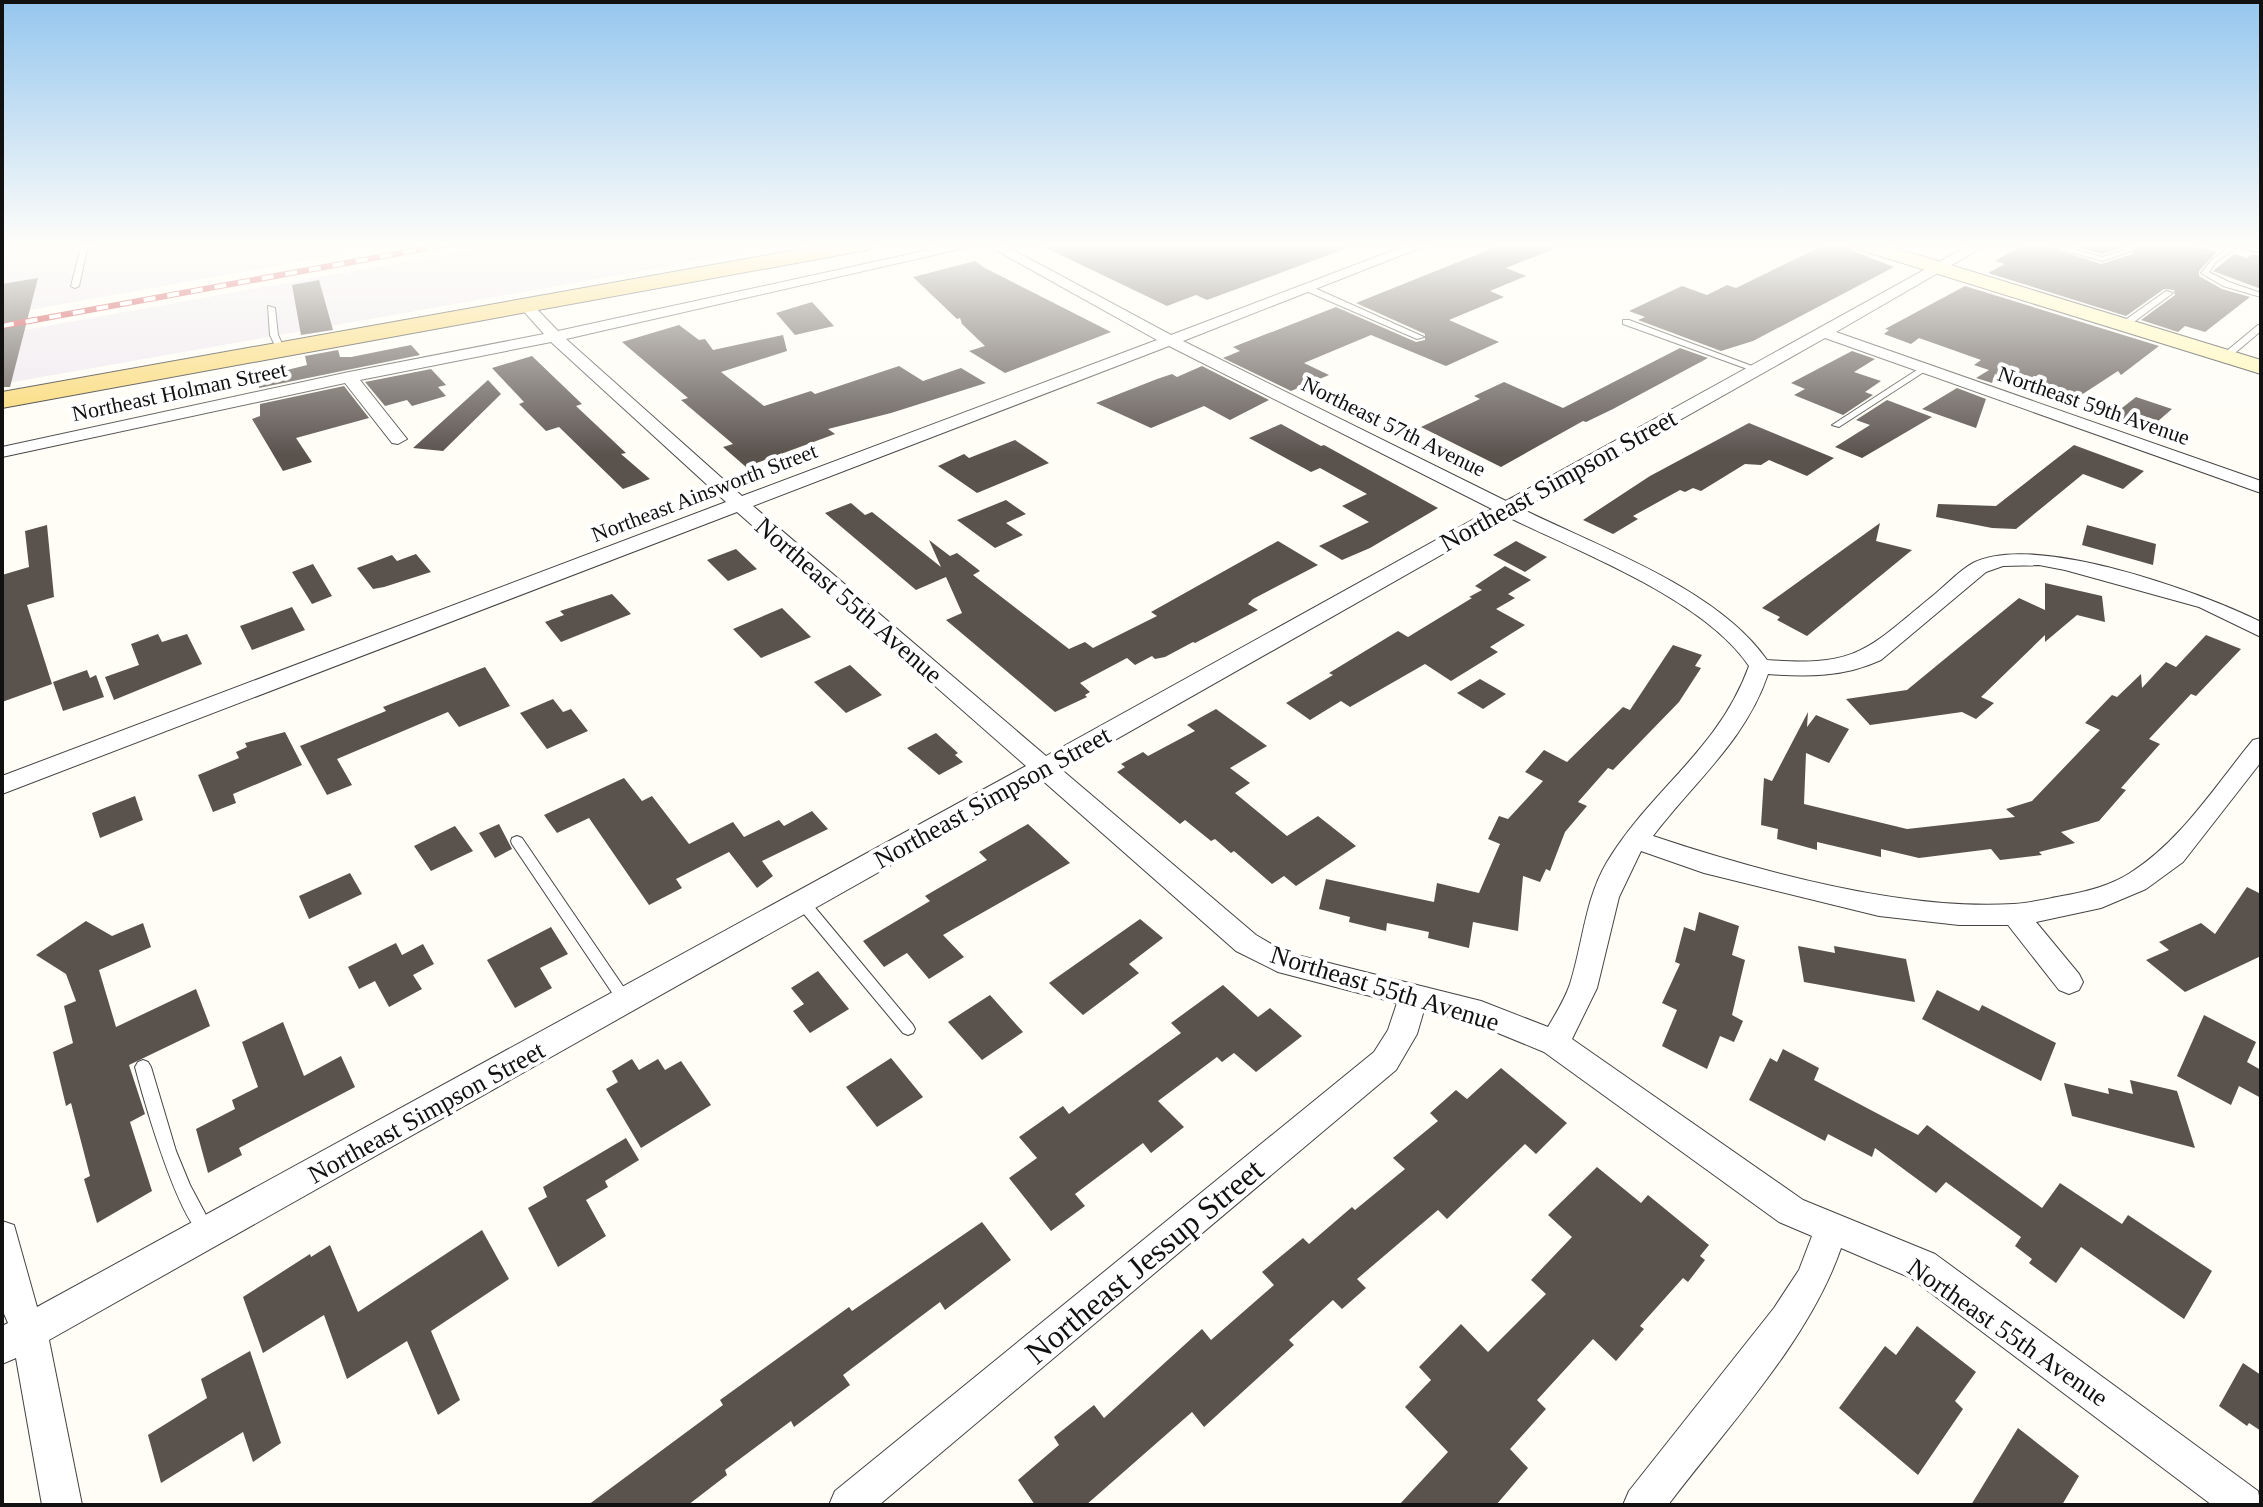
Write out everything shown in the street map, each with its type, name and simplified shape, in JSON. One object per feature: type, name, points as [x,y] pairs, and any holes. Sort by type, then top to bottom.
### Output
[{"type":"main road","points":[[2,400],[480,314]]},
{"type":"street","name":"Northeast 55th Avenue","points":[[534,314],[739,504],[1246,943],[1278,961],[1481,1013],[1555,1043],[1791,1211],[1923,1266],[2244,1505]]},
{"type":"street","name":"Northeast Holman Street","points":[[2,452],[653,314]]},
{"type":"street","name":"Northeast 57th Avenue","points":[[1122,314],[1681,595],[1728,627],[1747,645],[1760,666]]},
{"type":"street","name":"Northeast Ainsworth Street","points":[[2,785],[1239,314]]},
{"type":"street","name":"Northeast Simpson Street","points":[[15,1339],[626,1002],[1854,314]]},
{"type":"street","points":[[2089,314],[2261,367]]},
{"type":"street","name":"Northeast 59th Avenue","points":[[1822,332],[2261,487]]},
{"type":"street","points":[[349,377],[398,439]]},
{"type":"street","points":[[1555,1043],[1582,990],[1615,872],[1636,840],[1738,720],[1754,692],[1760,666],[1802,669],[1857,664],[1873,655],[1979,568],[2001,560],[2039,559],[2067,564],[2206,603],[2261,630]]},
{"type":"street","points":[[1636,840],[1704,863],[1879,906],[1959,914],[2015,915],[2091,901],[2137,882],[2174,855],[2261,746]]},
{"type":"street","points":[[2015,915],[2069,982]]},
{"type":"street","name":"Northeast Jessup Street","points":[[849,1505],[1385,1061],[1402,1034],[1413,998]]},
{"type":"street","points":[[1643,1505],[1787,1321],[1813,1280],[1831,1230]]},
{"type":"street","points":[[2,1237],[14,1296],[15,1339],[62,1505]]},
{"type":"lane","points":[[272,314],[274,335],[281,350]]},
{"type":"lane","points":[[1368,314],[1420,337]]},
{"type":"lane","points":[[2124,325],[2139,314]]},
{"type":"lane","points":[[1626,322],[1756,369]]},
{"type":"lane","points":[[2226,356],[2261,327]]},
{"type":"lane","points":[[1836,425],[1926,368]]},
{"type":"lane","points":[[517,841],[626,1002]]},
{"type":"lane","points":[[803,903],[908,1029]]},
{"type":"lane","points":[[143,1067],[155,1116],[180,1188],[208,1233]]},
{"type":"shaded area","points":[[112,314],[397,314],[2,384],[2,334]]},
{"type":"building","points":[[2,314],[29,314],[10,387],[2,387]]},
{"type":"building","points":[[297,314],[329,314],[333,330],[301,335]]},
{"type":"building","points":[[777,314],[823,314],[834,326],[795,335]]},
{"type":"building","points":[[952,314],[1076,314],[1111,332],[1005,373],[969,351],[985,346],[962,324],[960,318]]},
{"type":"building","points":[[1317,314],[1353,314],[1416,342],[1425,340],[1425,334],[1381,314],[1463,314],[1449,320],[1499,342],[1446,366],[1371,335],[1304,363],[1329,375],[1291,391],[1223,358],[1240,351],[1233,347]]},
{"type":"building","points":[[1638,314],[1804,314],[1753,341],[1721,351],[1638,320],[1645,317]]},
{"type":"building","points":[[1912,314],[2057,314],[2159,346],[2121,375],[2118,371],[2072,401],[1995,374],[1992,383],[1976,378],[1989,370],[1974,365],[1981,360],[1919,338],[1911,344],[1884,334],[1889,330],[1885,329]]},
{"type":"building","points":[[2149,314],[2228,314],[2205,332],[2185,326],[2178,332],[2141,320]]},
{"type":"building","points":[[679,325],[699,340],[705,339],[713,350],[783,335],[787,351],[721,372],[764,406],[811,391],[815,394],[899,366],[923,381],[961,368],[986,383],[828,429],[835,434],[746,467],[723,447],[733,444],[681,400],[688,398],[622,342]]},
{"type":"building","points":[[411,345],[420,355],[259,388],[259,377],[307,365],[305,356],[338,350],[340,357],[351,357]]},
{"type":"building","points":[[1680,348],[1708,358],[1613,409],[1583,421],[1501,467],[1421,427],[1480,399],[1474,396],[1504,382],[1563,408]]},
{"type":"building","points":[[1852,351],[1875,359],[1854,372],[1881,381],[1865,392],[1873,395],[1843,415],[1794,395],[1805,389],[1791,383]]},
{"type":"building","points":[[532,356],[582,404],[576,406],[626,453],[621,454],[650,479],[623,489],[559,427],[546,431],[519,404],[524,402],[492,368]]},
{"type":"building","points":[[1202,366],[1269,400],[1230,420],[1204,406],[1151,428],[1096,403],[1157,379],[1172,374],[1177,377]]},
{"type":"building","points":[[431,369],[446,385],[438,387],[446,396],[412,406],[407,400],[385,406],[365,382]]},
{"type":"building","points":[[488,380],[501,394],[443,451],[413,448]]},
{"type":"building","points":[[344,386],[369,418],[296,438],[312,462],[283,471],[252,419],[260,416],[260,404]]},
{"type":"building","points":[[1957,388],[1986,399],[1976,428],[1922,409]]},
{"type":"building","points":[[2136,397],[2172,409],[2150,428],[2113,415]]},
{"type":"building","points":[[1887,400],[1932,417],[1862,458],[1835,447],[1870,425],[1856,420]]},
{"type":"building","points":[[1749,423],[1834,458],[1807,476],[1769,460],[1761,465],[1745,464],[1701,491],[1693,488],[1685,492],[1680,490],[1633,516],[1638,519],[1613,534],[1583,520],[1650,476]]},
{"type":"building","points":[[1281,424],[1438,508],[1370,548],[1342,560],[1319,546],[1369,522],[1342,506],[1367,494],[1320,468],[1311,472],[1249,438]]},
{"type":"building","points":[[1015,440],[1049,463],[977,493],[938,466],[964,454],[969,458]]},
{"type":"building","points":[[2074,445],[2144,471],[2123,489],[2083,474],[2016,529],[1992,528],[1936,517],[1938,504],[1996,506]]},
{"type":"building","points":[[1006,500],[1026,514],[1006,523],[1023,535],[995,548],[957,520]]},
{"type":"building","points":[[851,503],[865,515],[872,512],[941,567],[929,540],[950,556],[957,553],[980,571],[973,575],[1069,649],[1085,642],[1093,648],[1157,616],[1151,612],[1278,541],[1318,565],[1253,599],[1248,604],[1258,610],[1195,643],[1165,657],[1155,659],[1152,656],[1135,665],[1127,658],[1080,683],[1090,692],[1085,695],[1087,697],[1055,712],[946,620],[962,613],[946,577],[916,590],[825,513]]},
{"type":"building","points":[[1880,523],[1876,541],[1912,550],[1807,636],[1762,608]]},
{"type":"building","points":[[47,525],[54,597],[27,605],[52,684],[2,702],[2,575],[29,567],[25,531]]},
{"type":"building","points":[[2087,525],[2156,544],[2153,565],[2082,545]]},
{"type":"building","points":[[1516,541],[1547,557],[1525,572],[1493,555]]},
{"type":"building","points":[[736,549],[757,569],[728,581],[707,560]]},
{"type":"building","points":[[416,554],[431,572],[384,587],[373,589],[357,568],[392,555],[397,561]]},
{"type":"building","points":[[313,564],[332,596],[312,604],[292,572]]},
{"type":"building","points":[[1505,566],[1531,580],[1508,594],[1515,598],[1496,609],[1525,625],[1490,647],[1498,652],[1451,681],[1425,664],[1350,707],[1341,701],[1310,720],[1286,703],[1398,631],[1408,637],[1472,598],[1469,597],[1482,590],[1475,586]]},
{"type":"building","points":[[2045,583],[2102,596],[2105,622],[2077,615],[2045,642],[2045,635],[1981,697],[1994,703],[1976,719],[1962,712],[1870,725],[1846,699],[1907,690],[2019,598],[2045,610]]},
{"type":"building","points":[[612,594],[631,614],[561,642],[545,622],[564,615],[560,611]]},
{"type":"building","points":[[292,607],[305,630],[252,650],[240,626]]},
{"type":"building","points":[[782,608],[811,637],[761,658],[733,629]]},
{"type":"building","points":[[158,634],[162,642],[187,634],[202,664],[114,700],[105,677],[139,665],[131,644]]},
{"type":"building","points":[[2206,635],[2241,649],[2196,696],[2191,694],[2149,739],[2160,744],[2121,788],[2126,790],[2099,821],[2061,832],[2075,843],[2039,852],[2042,855],[2000,860],[1991,849],[1919,858],[1881,849],[1881,857],[1817,842],[1817,850],[1777,839],[1778,829],[1761,825],[1764,778],[1772,781],[1808,712],[1807,727],[1816,715],[1849,729],[1829,763],[1806,753],[1804,804],[1907,829],[2015,817],[2006,809],[2032,801],[2100,730],[2085,723],[2112,695],[2117,697],[2141,674],[2142,688],[2166,662],[2176,667]]},
{"type":"building","points":[[1673,645],[1702,655],[1695,666],[1701,668],[1679,702],[1613,770],[1608,768],[1578,802],[1587,806],[1565,832],[1550,871],[1546,869],[1540,882],[1523,876],[1518,931],[1473,922],[1469,948],[1428,938],[1429,932],[1387,923],[1386,931],[1349,922],[1350,917],[1319,909],[1326,879],[1434,902],[1437,883],[1479,893],[1500,844],[1488,839],[1499,816],[1508,819],[1543,781],[1525,772],[1544,750],[1567,762],[1623,707],[1630,710]]},
{"type":"building","points":[[850,665],[882,695],[846,713],[814,682]]},
{"type":"building","points":[[485,667],[510,706],[459,727],[448,712],[337,759],[352,785],[327,795],[300,746],[386,711],[383,707]]},
{"type":"building","points":[[87,670],[90,678],[96,675],[104,697],[63,711],[53,682]]},
{"type":"building","points":[[1480,679],[1506,694],[1483,709],[1457,693]]},
{"type":"building","points":[[553,699],[563,712],[571,709],[588,731],[547,749],[520,713]]},
{"type":"building","points":[[1216,709],[1267,746],[1230,768],[1250,783],[1235,793],[1287,836],[1318,816],[1356,846],[1296,886],[1284,876],[1272,884],[1234,851],[1231,853],[1215,839],[1211,841],[1185,820],[1180,824],[1117,772],[1125,767],[1121,764],[1143,752],[1148,756],[1195,731],[1187,725]]},
{"type":"building","points":[[285,732],[302,765],[233,794],[236,803],[213,812],[198,775],[239,758],[236,752],[247,747],[245,743]]},
{"type":"building","points":[[936,733],[958,753],[955,755],[963,762],[939,775],[907,748]]},
{"type":"building","points":[[624,778],[642,801],[652,796],[689,844],[733,822],[744,837],[779,820],[784,826],[812,811],[828,829],[762,861],[773,876],[757,888],[729,852],[676,879],[682,888],[649,905],[589,818],[557,833],[544,815]]},
{"type":"building","points":[[135,796],[143,820],[100,838],[92,813]]},
{"type":"building","points":[[499,824],[512,849],[495,858],[479,833]]},
{"type":"building","points":[[1028,824],[1070,863],[943,935],[964,957],[929,979],[907,953],[884,967],[863,941],[930,901],[925,896],[987,860],[979,852]]},
{"type":"building","points":[[455,826],[473,851],[431,871],[414,846]]},
{"type":"building","points":[[350,873],[362,894],[309,919],[299,896]]},
{"type":"building","points":[[2247,887],[2261,894],[2261,956],[2185,992],[2146,960],[2169,950],[2159,942],[2201,923],[2215,934]]},
{"type":"building","points":[[1699,912],[1739,926],[1732,955],[1745,960],[1732,1015],[1743,1021],[1734,1042],[1720,1036],[1707,1069],[1662,1046],[1677,1010],[1662,1003],[1680,964],[1675,962],[1684,927],[1695,931]]},
{"type":"building","points":[[1140,919],[1163,938],[1129,964],[1139,973],[1083,1015],[1049,983]]},
{"type":"building","points":[[86,921],[112,936],[143,923],[151,947],[99,970],[116,1027],[196,989],[210,1026],[129,1065],[145,1114],[130,1122],[152,1191],[97,1223],[84,1179],[90,1176],[71,1103],[66,1106],[53,1052],[73,1043],[64,1006],[76,1001],[66,974],[36,955]]},
{"type":"building","points":[[551,927],[568,954],[540,968],[552,988],[515,1008],[487,960]]},
{"type":"building","points":[[396,943],[402,955],[423,944],[434,964],[413,975],[422,989],[389,1007],[375,981],[359,989],[348,967]]},
{"type":"building","points":[[1798,946],[1835,953],[1834,946],[1906,959],[1915,1002],[1804,982]]},
{"type":"building","points":[[818,971],[849,1009],[810,1033],[793,1011],[804,1004],[791,988]]},
{"type":"building","points":[[1223,985],[1258,1017],[1270,1008],[1302,1036],[1256,1072],[1234,1053],[1222,1062],[1217,1057],[1158,1101],[1184,1127],[1151,1153],[1143,1143],[1075,1194],[1085,1206],[1051,1231],[1009,1178],[1037,1158],[1019,1137],[1063,1106],[1069,1114],[1181,1033],[1171,1023]]},
{"type":"building","points":[[1937,990],[1979,1011],[1982,1005],[2056,1043],[2041,1081],[1922,1019]]},
{"type":"building","points":[[990,995],[1023,1032],[982,1060],[948,1022]]},
{"type":"building","points":[[2204,1015],[2256,1042],[2247,1062],[2261,1070],[2261,1098],[2239,1086],[2231,1105],[2177,1076]]},
{"type":"building","points":[[283,1022],[304,1076],[341,1056],[355,1087],[239,1148],[242,1155],[208,1173],[196,1129],[235,1109],[232,1100],[258,1087],[242,1042]]},
{"type":"building","points":[[1783,1049],[1819,1068],[1814,1080],[1918,1135],[1927,1125],[2042,1208],[2060,1183],[2122,1224],[2128,1215],[2212,1271],[2184,1319],[2081,1247],[2056,1283],[2029,1263],[2032,1259],[2015,1246],[2021,1237],[1946,1182],[1936,1193],[1875,1148],[1872,1157],[1828,1134],[1825,1141],[1749,1100],[1770,1058],[1777,1062]]},
{"type":"building","points":[[891,1058],[923,1097],[877,1127],[846,1087]]},
{"type":"building","points":[[632,1059],[639,1070],[658,1059],[665,1070],[681,1061],[711,1105],[641,1148],[606,1089],[618,1082],[612,1071]]},
{"type":"building","points":[[1501,1068],[1567,1123],[1536,1154],[1525,1144],[1447,1219],[1438,1210],[1357,1279],[1366,1288],[1342,1309],[1333,1300],[1289,1340],[1294,1345],[1204,1427],[1192,1412],[1086,1505],[1035,1505],[1018,1480],[1059,1445],[1054,1437],[1094,1405],[1104,1418],[1202,1329],[1211,1340],[1274,1285],[1262,1272],[1303,1238],[1309,1244],[1352,1207],[1355,1210],[1405,1169],[1393,1158],[1438,1121],[1430,1113],[1456,1090],[1467,1099]]},
{"type":"building","points":[[2130,1080],[2177,1091],[2195,1148],[2072,1116],[2064,1083],[2109,1094],[2108,1088],[2133,1094]]},
{"type":"building","points":[[626,1138],[639,1160],[605,1181],[608,1187],[586,1200],[606,1236],[558,1267],[528,1208],[547,1197],[543,1187]]},
{"type":"building","points":[[1597,1167],[1641,1203],[1648,1195],[1709,1245],[1700,1256],[1705,1260],[1688,1282],[1683,1278],[1640,1326],[1644,1329],[1616,1361],[1593,1339],[1537,1400],[1546,1409],[1510,1449],[1528,1468],[1496,1505],[1399,1505],[1448,1452],[1405,1407],[1431,1380],[1419,1367],[1461,1324],[1488,1352],[1546,1294],[1531,1280],[1572,1237],[1548,1215]]},
{"type":"building","points":[[982,1222],[1011,1260],[945,1310],[940,1302],[843,1375],[850,1385],[794,1427],[791,1421],[725,1470],[727,1475],[688,1505],[588,1505],[723,1405],[720,1400],[849,1307],[852,1311]]},
{"type":"building","points":[[482,1230],[509,1279],[431,1331],[460,1400],[438,1415],[407,1341],[347,1379],[324,1315],[263,1353],[243,1297],[310,1254],[311,1257],[330,1245],[358,1312]]},
{"type":"building","points":[[1917,1326],[1976,1372],[1955,1401],[1963,1409],[1918,1475],[1839,1408],[1885,1346],[1896,1355]]},
{"type":"building","points":[[250,1351],[281,1443],[253,1462],[243,1432],[161,1483],[148,1435],[207,1398],[201,1379]]},
{"type":"building","points":[[2243,1363],[2261,1375],[2261,1431],[2249,1423],[2247,1426],[2219,1406]]},
{"type":"building","points":[[2018,1428],[2079,1476],[2062,1505],[1971,1505]]},
{"type":"railway","points":[[2,326],[66,314]]}]
